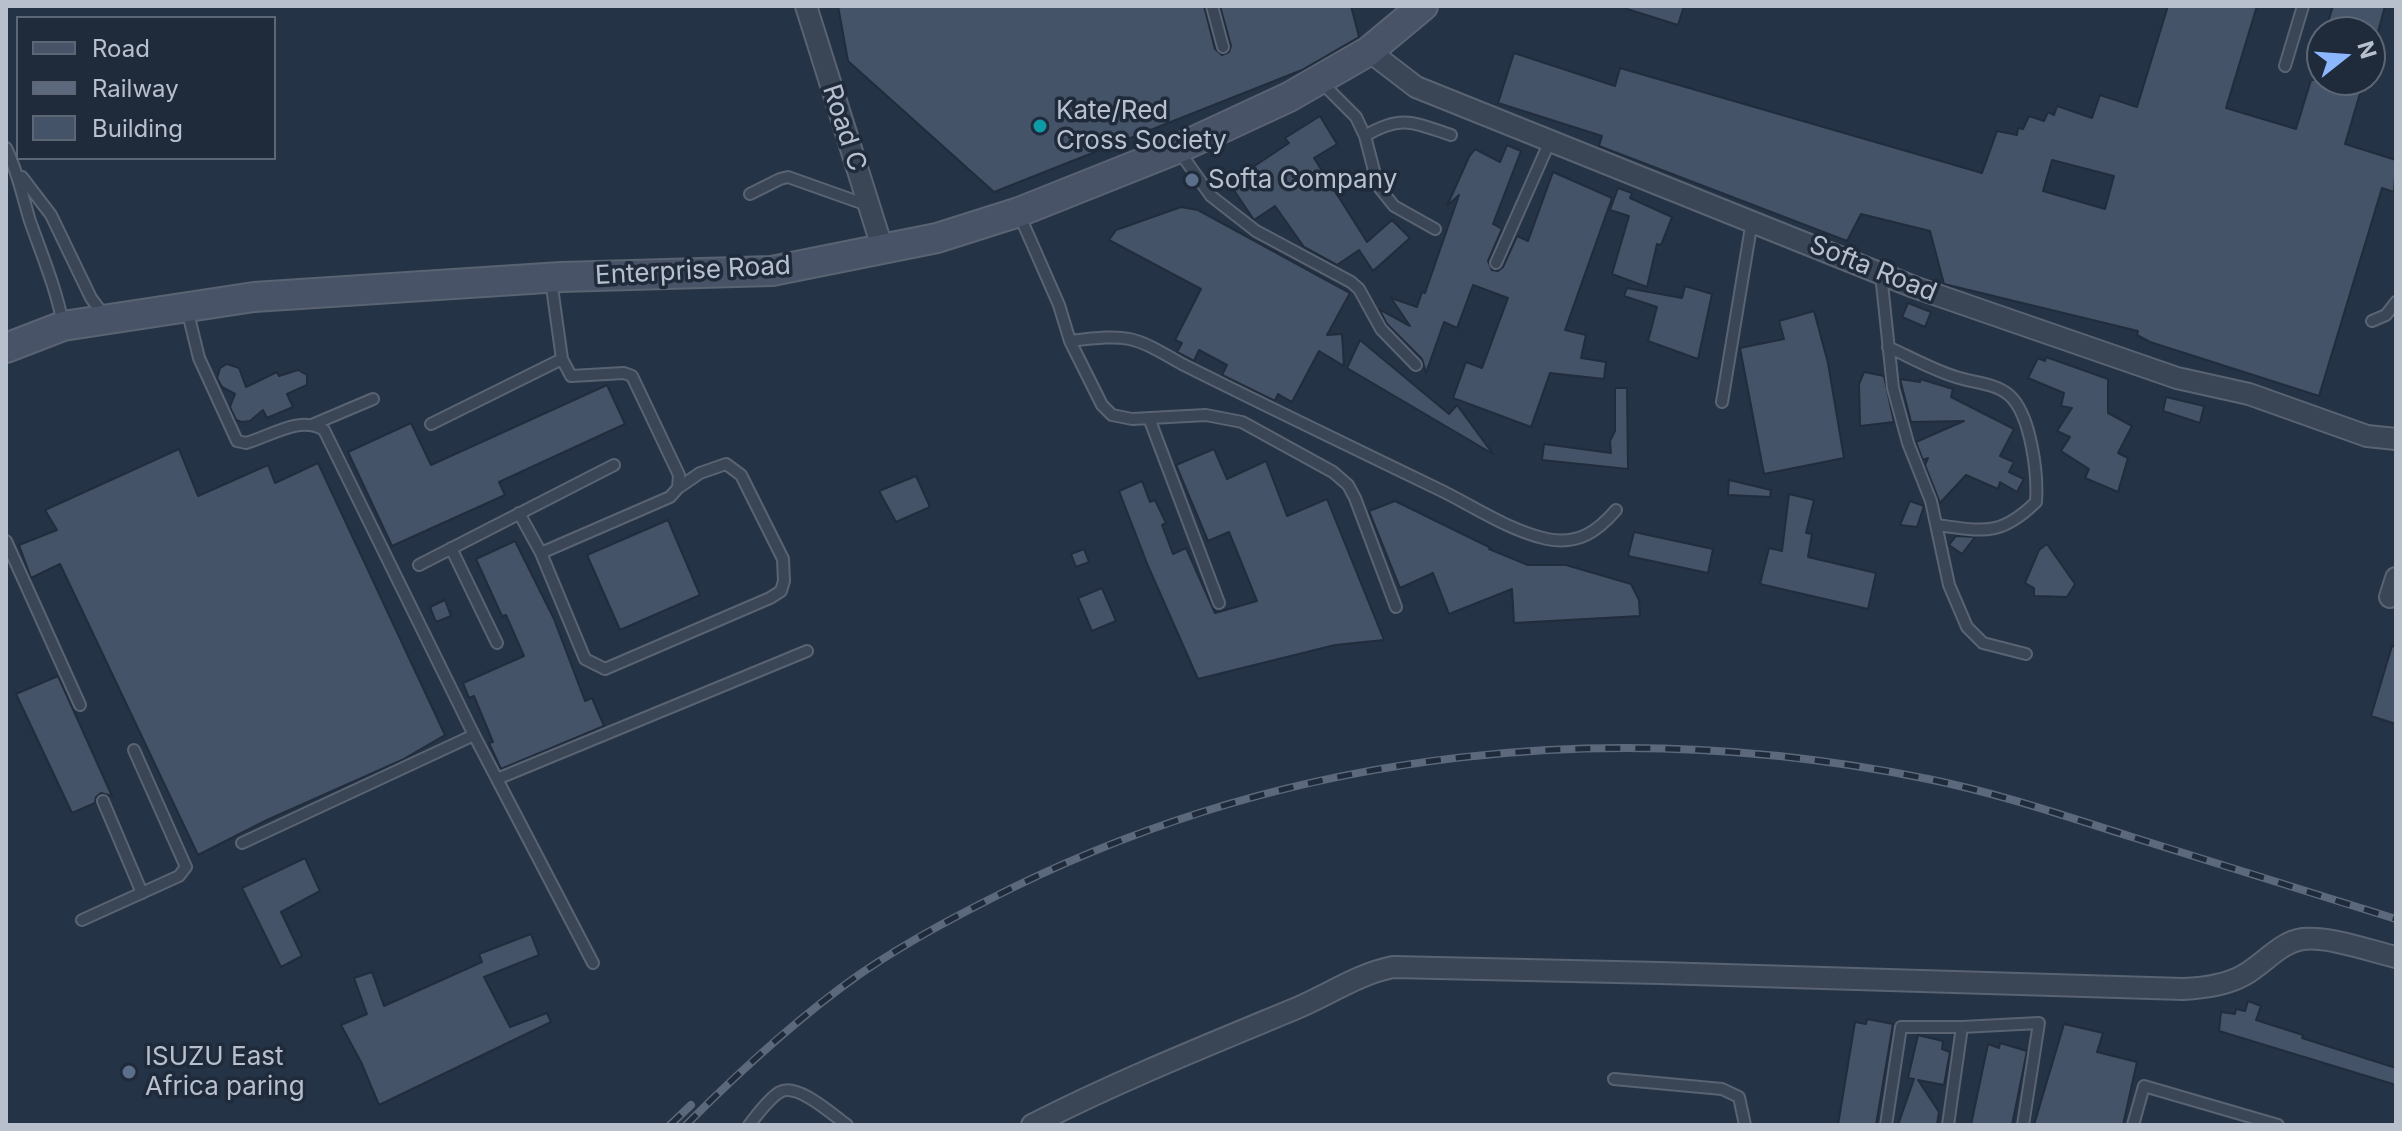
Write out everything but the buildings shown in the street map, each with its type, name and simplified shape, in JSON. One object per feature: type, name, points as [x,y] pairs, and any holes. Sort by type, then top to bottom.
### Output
[{"type":"main road","name":"Enterprise Road","points":[[6,348],[63,326],[254,297],[551,278],[772,271],[937,238],[1019,212],[1177,149],[1289,97],[1369,51],[1423,6]]},
{"type":"street","name":"Road C","points":[[806,6],[883,250]]},
{"type":"street","name":"Softa Road","points":[[1369,51],[1416,87],[1881,274],[2177,378],[2249,394],[2367,436],[2396,439]]},
{"type":"street","points":[[1032,1125],[1174,1059],[1305,1005],[1358,978],[1393,967],[2183,989],[2244,975],[2272,954],[2300,939],[2317,939],[2396,957]]},
{"type":"lane","points":[[1212,6],[1223,47]]},
{"type":"lane","points":[[2285,66],[2303,6]]},
{"type":"lane","points":[[1318,80],[1356,117],[1365,136],[1378,186],[1394,206],[1435,229]]},
{"type":"lane","points":[[1365,136],[1381,127],[1407,121],[1451,135]]},
{"type":"lane","points":[[1496,263],[1551,139]]},
{"type":"lane","points":[[6,148],[18,172],[51,215],[91,298],[106,319]]},
{"type":"lane","points":[[1177,149],[1211,196],[1256,231],[1359,289],[1381,329],[1416,365]]},
{"type":"lane","points":[[18,172],[30,220],[59,301],[63,326]]},
{"type":"lane","points":[[750,194],[788,177],[869,206]]},
{"type":"lane","points":[[1019,212],[1059,305],[1070,341],[1102,405],[1112,415],[1132,419],[1206,415],[1242,422],[1333,472],[1348,485],[1355,498],[1396,607]]},
{"type":"lane","points":[[1722,402],[1752,221]]},
{"type":"lane","points":[[1881,274],[1893,388],[1908,443],[1931,501],[1949,585],[1967,627],[1983,643],[2026,654]]},
{"type":"lane","points":[[551,278],[562,359],[571,376],[624,373],[632,376],[679,475],[678,488]]},
{"type":"lane","points":[[2372,321],[2386,315],[2396,302]]},
{"type":"lane","points":[[187,307],[199,358],[237,441],[246,443],[303,423],[314,424],[324,430],[474,735],[593,963]]},
{"type":"lane","points":[[1070,341],[1127,336],[1141,341],[1502,523],[1547,539],[1585,537],[1601,528],[1616,510]]},
{"type":"lane","points":[[1888,347],[1955,377],[2000,388],[2012,397],[2025,422],[2038,478],[2036,502],[2016,520],[1997,529],[1972,530],[1936,525]]},
{"type":"lane","points":[[431,424],[562,359]]},
{"type":"lane","points":[[314,424],[373,399]]},
{"type":"lane","points":[[1149,418],[1219,603]]},
{"type":"lane","points":[[519,513],[541,553],[585,659],[605,669],[770,598],[781,591],[784,581],[783,559],[741,475],[726,464],[714,467],[678,488],[670,497],[541,553]]},
{"type":"lane","points":[[419,565],[614,465]]},
{"type":"lane","points":[[6,541],[80,705]]},
{"type":"lane","points":[[451,548],[497,643]]},
{"type":"lane","points":[[497,779],[807,651]]},
{"type":"lane","points":[[242,843],[474,735]]},
{"type":"lane","points":[[82,920],[179,876],[186,867],[134,750]]},
{"type":"lane","points":[[103,801],[142,893]]},
{"type":"lane","points":[[1886,1125],[1901,1027],[2039,1023],[2023,1125]]},
{"type":"lane","points":[[1948,1125],[1962,1027]]},
{"type":"lane","points":[[1614,1079],[1722,1089],[1739,1097],[1745,1125]]},
{"type":"lane","points":[[2133,1125],[2144,1086],[2278,1125]]},
{"type":"lane","points":[[749,1125],[780,1091],[792,1089],[847,1125]]},
{"type":"railway","points":[[686,1125],[770,1046],[837,991],[915,939],[1012,888],[1121,841],[1232,803],[1346,775],[1461,757],[1577,749],[1694,750],[1811,760],[1928,779],[2031,805],[2396,919]]},
{"type":"railway","points":[[670,1125],[691,1105]]},
{"type":"place","name":"Kate/Red Cross Society","points":[[1040,126]]},
{"type":"place","name":"Softa Company","points":[[1192,180]]},
{"type":"place","name":"ISUZU East Africa paring","points":[[129,1072]]}]
